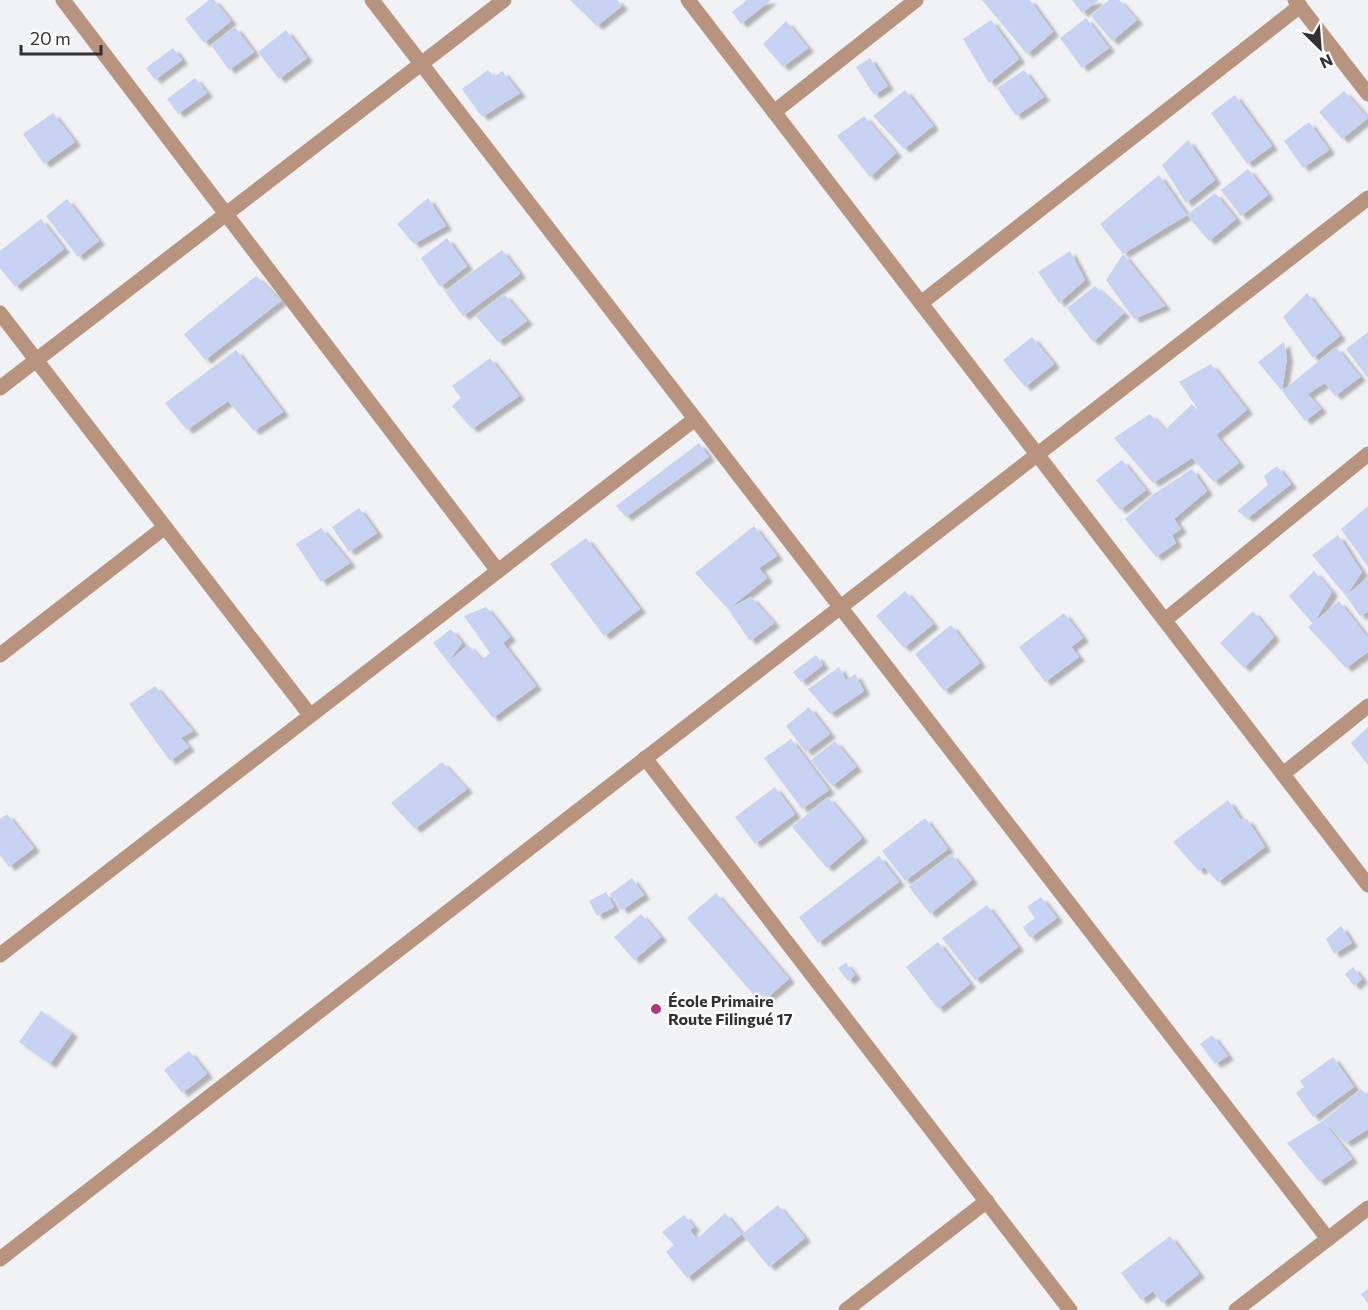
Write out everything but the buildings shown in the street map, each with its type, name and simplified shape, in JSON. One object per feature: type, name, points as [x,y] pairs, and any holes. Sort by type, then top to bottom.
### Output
[{"type":"street","points":[[63,0],[498,571]]},
{"type":"street","points":[[372,0],[1328,1239]]},
{"type":"street","points":[[0,388],[504,0]]},
{"type":"street","points":[[688,0],[1368,885]]},
{"type":"street","points":[[774,112],[916,0]]},
{"type":"street","points":[[921,303],[1298,3],[1368,94]]},
{"type":"street","points":[[0,1259],[1368,198]]},
{"type":"street","points":[[0,313],[310,715]]},
{"type":"street","points":[[0,955],[695,419]]},
{"type":"street","points":[[1165,620],[1368,454]]},
{"type":"street","points":[[0,655],[165,527]]},
{"type":"street","points":[[1283,774],[1368,706]]},
{"type":"street","points":[[645,758],[1070,1310]]},
{"type":"street","points":[[846,1310],[987,1202]]},
{"type":"street","points":[[1236,1310],[1368,1208]]},
{"type":"place","name":"École Primaire Route Filingué 17","points":[[656,1009]]}]
